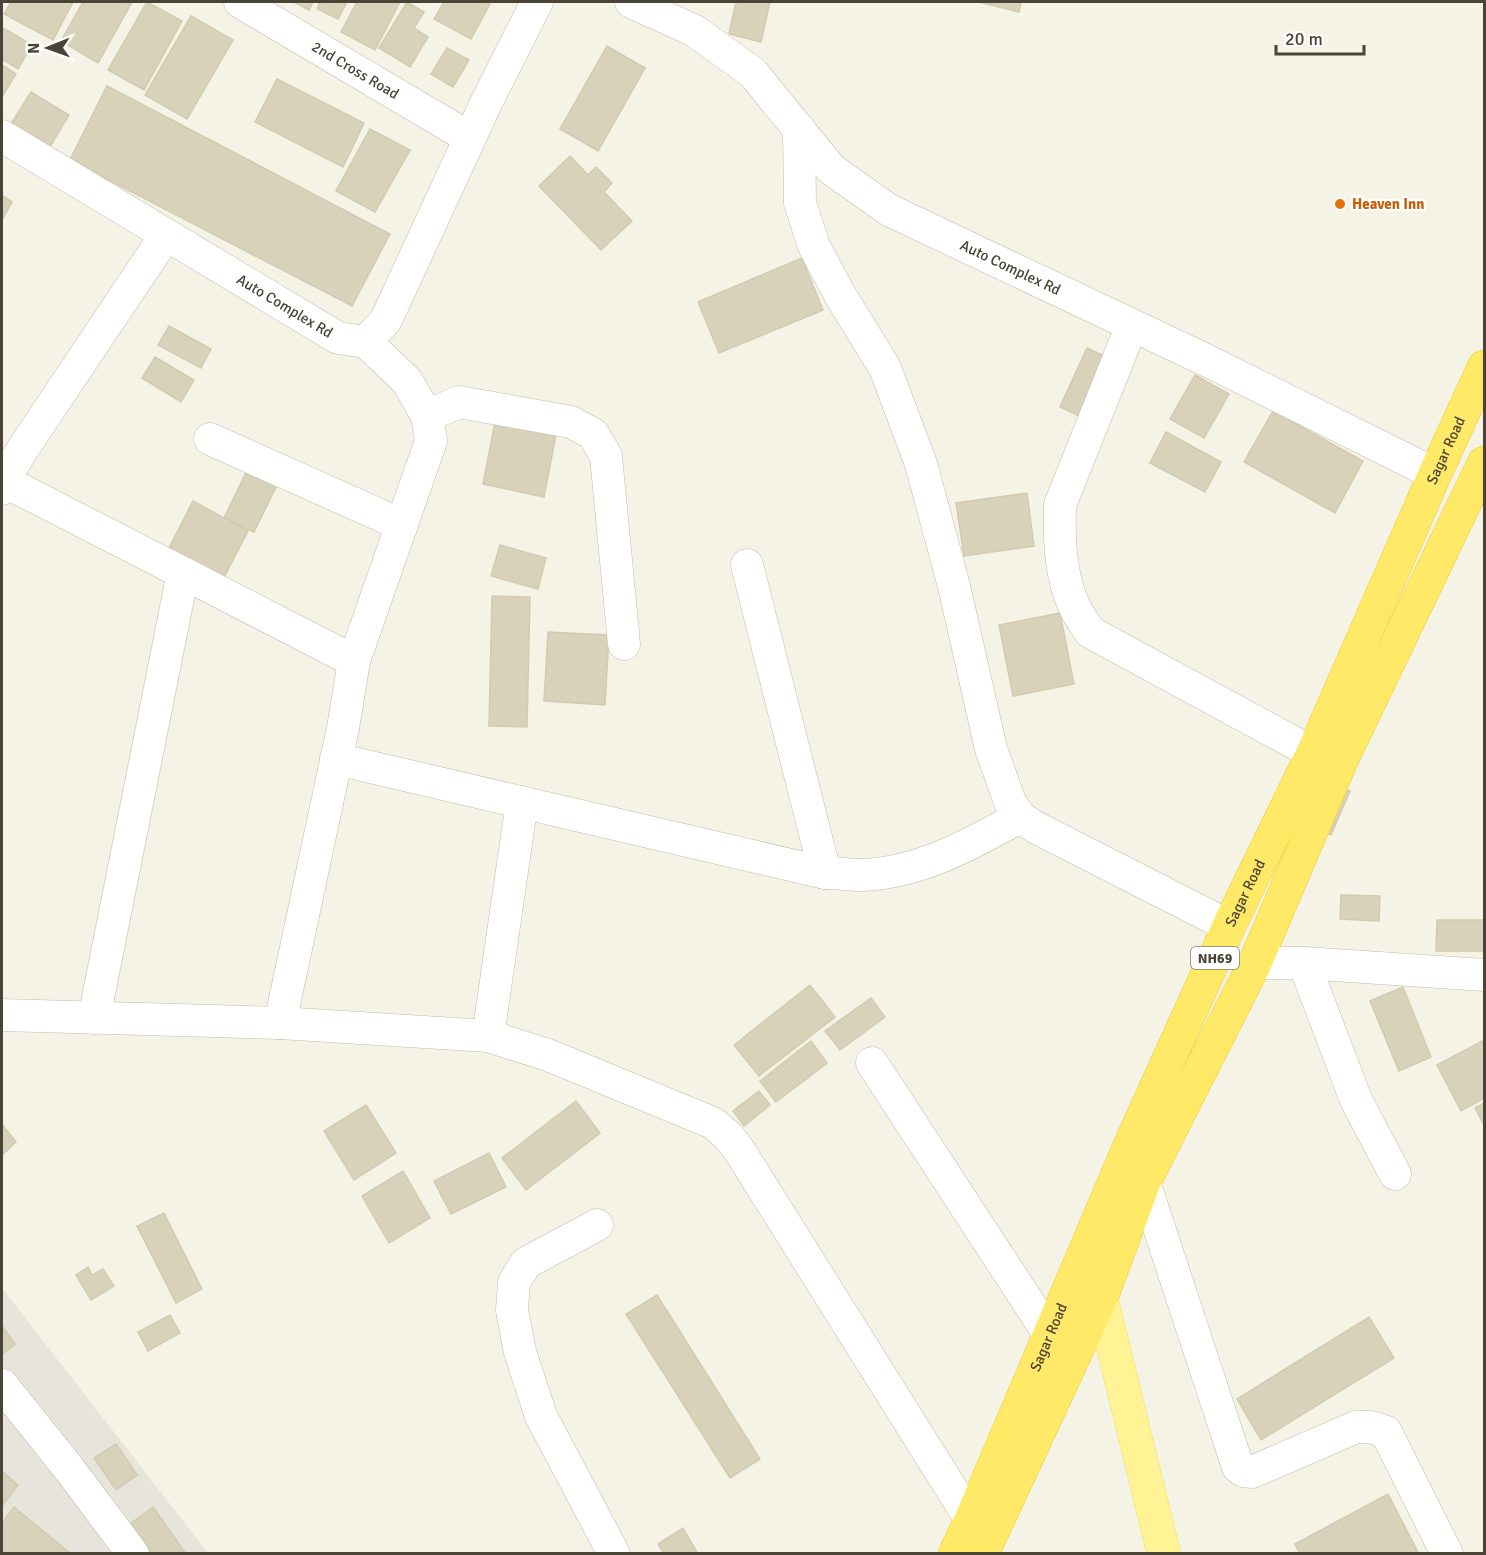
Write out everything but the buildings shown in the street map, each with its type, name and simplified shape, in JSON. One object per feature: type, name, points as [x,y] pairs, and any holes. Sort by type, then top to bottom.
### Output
[{"type":"highway","name":"Sagar Road","points":[[955,1554],[1131,1143],[1230,926],[1313,753],[1435,474],[1485,367]]},
{"type":"highway","name":"Sagar Road","points":[[982,1554],[1101,1298],[1144,1182],[1255,963],[1341,761],[1485,463]]},
{"type":"main road","points":[[1101,1298],[1164,1554]]},
{"type":"street","name":"2nd Cross Road","points":[[240,2],[470,138]]},
{"type":"street","points":[[280,1023],[336,759],[354,661],[432,441],[427,416],[406,381],[366,342],[386,320],[470,138],[537,2]]},
{"type":"street","name":"Auto Complex Rd","points":[[631,2],[696,31],[753,73],[831,169],[889,210],[1132,325],[1435,474]]},
{"type":"street","points":[[799,129],[800,203],[814,246],[840,295],[885,368],[921,464],[954,586],[991,749],[1010,802],[1020,817],[1035,826],[1230,926]]},
{"type":"street","name":"Auto Complex Rd","points":[[2,136],[338,338],[366,342]]},
{"type":"street","points":[[166,235],[2,483],[354,661]]},
{"type":"street","points":[[1132,325],[1060,506],[1059,536],[1064,570],[1074,606],[1090,632],[1313,753]]},
{"type":"street","points":[[427,416],[459,402],[571,422],[593,434],[606,456],[624,644]]},
{"type":"street","points":[[210,439],[402,525]]},
{"type":"street","points":[[747,565],[825,873]]},
{"type":"street","points":[[94,1018],[183,573]]},
{"type":"street","points":[[336,759],[825,873],[862,875],[904,869],[957,851],[1020,817]]},
{"type":"street","points":[[488,1036],[522,802]]},
{"type":"street","points":[[1255,963],[1304,963],[1485,975]]},
{"type":"street","points":[[1304,963],[1356,1100],[1395,1174]]},
{"type":"street","points":[[2,1015],[280,1023],[488,1036],[548,1054],[713,1123],[728,1136],[971,1520]]},
{"type":"street","points":[[872,1063],[1049,1334]]},
{"type":"street","points":[[1144,1182],[1238,1467],[1243,1471],[1252,1472],[1356,1427],[1371,1427],[1386,1432],[1447,1554]]},
{"type":"street","points":[[597,1226],[526,1263],[514,1282],[512,1310],[520,1352],[541,1416],[614,1554]]},
{"type":"street","points":[[2,1385],[134,1554]]},
{"type":"shaded area","points":[[2,1288],[208,1553],[2,1553]]},
{"type":"place","name":"Heaven Inn","points":[[1340,204]]}]
